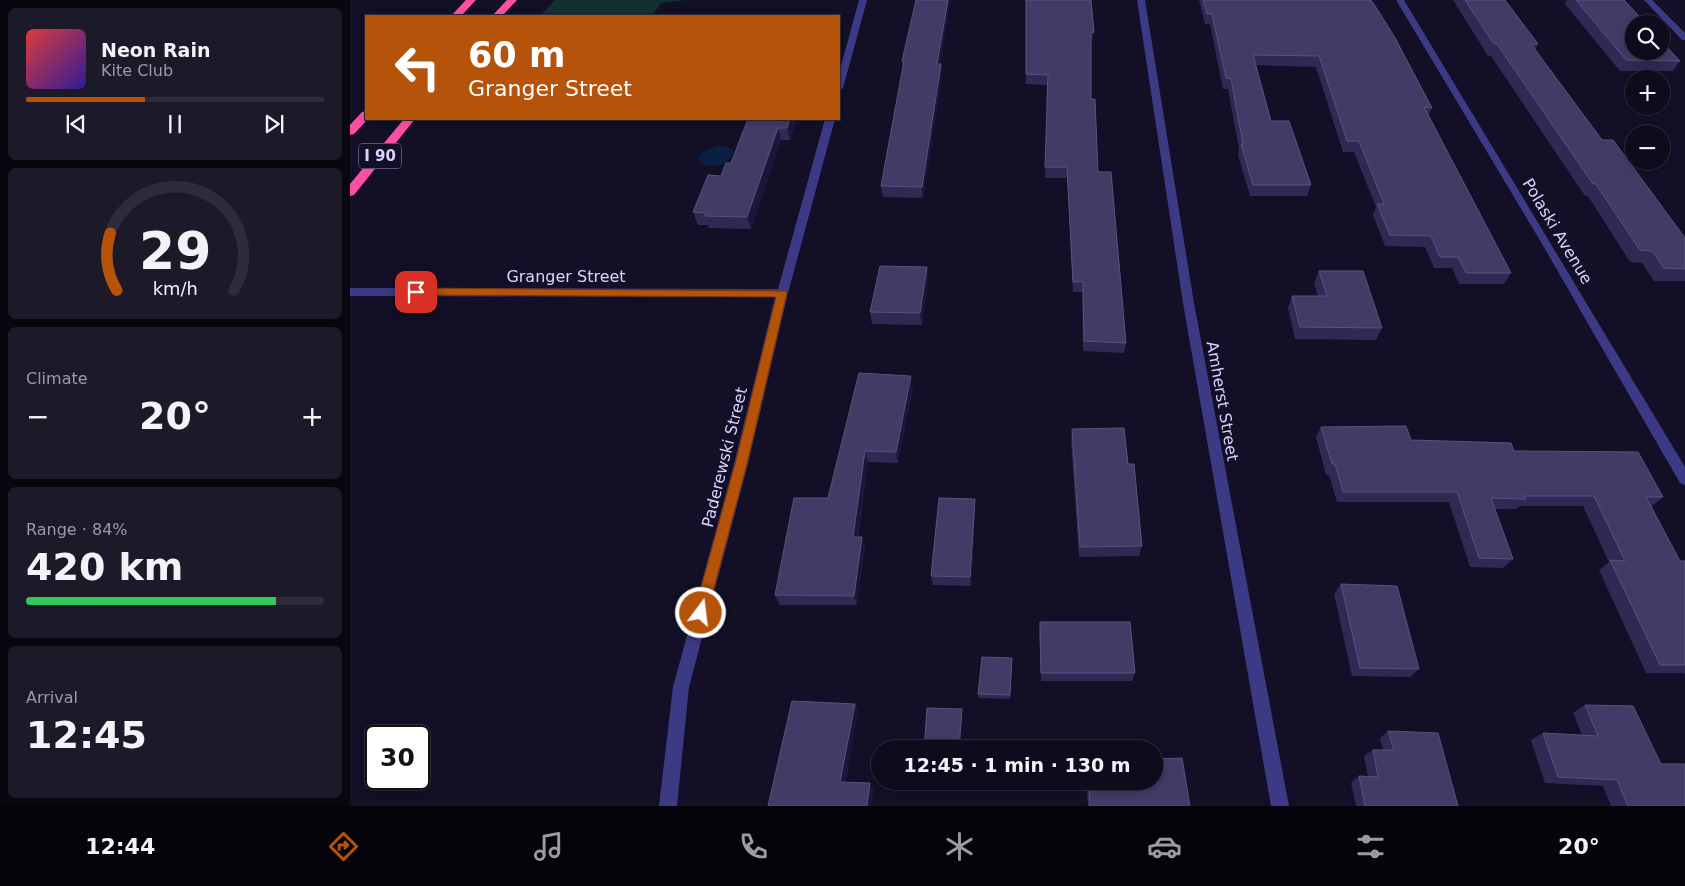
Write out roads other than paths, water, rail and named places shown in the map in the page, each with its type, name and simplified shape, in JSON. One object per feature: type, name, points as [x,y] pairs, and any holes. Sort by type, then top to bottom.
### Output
[{"type":"highway","points":[[457,15],[471,0]]},
{"type":"highway","points":[[498,15],[512,0]]},
{"type":"highway","name":"I 90","points":[[350,132],[365,115]]},
{"type":"highway","name":"I 90","points":[[350,192],[409,120]]},
{"type":"street","points":[[840,84],[863,0]]},
{"type":"street","name":"Amherst Street","points":[[1141,0],[1160,129],[1235,565],[1280,806]]},
{"type":"street","name":"Polaski Avenue","points":[[1400,0],[1543,237],[1685,480]]},
{"type":"street","points":[[1648,0],[1685,38]]},
{"type":"street","name":"Paderewski Street","points":[[668,806],[681,687],[741,464],[782,293],[830,120]]},
{"type":"street","name":"Granger Street","points":[[350,292],[782,293]]},
{"type":"water","points":[[718,146],[733,150],[733,155],[730,159],[718,166],[709,166],[700,162],[698,157],[702,152]]}]
